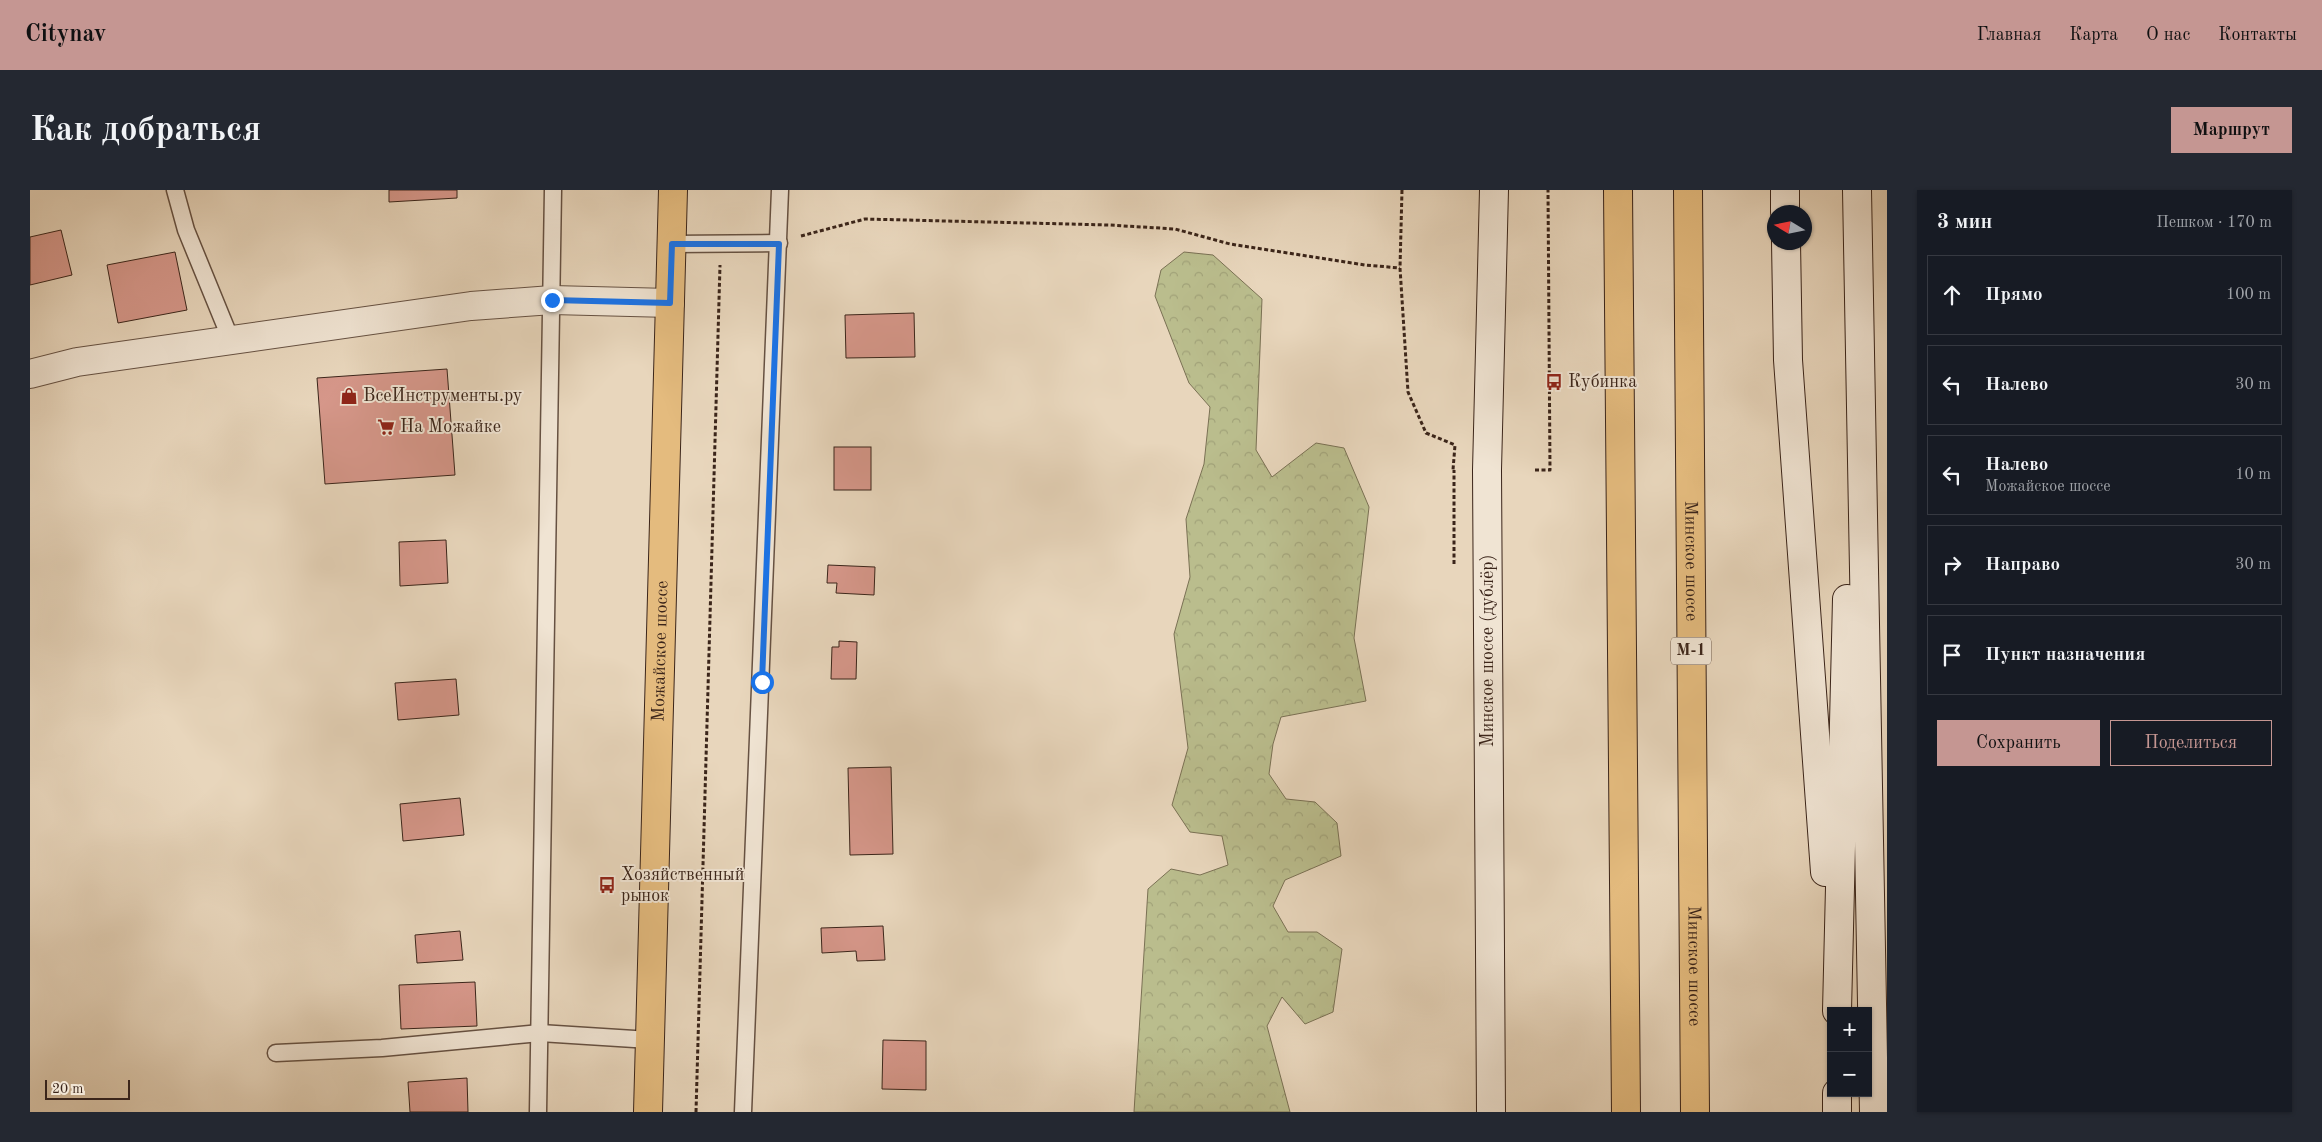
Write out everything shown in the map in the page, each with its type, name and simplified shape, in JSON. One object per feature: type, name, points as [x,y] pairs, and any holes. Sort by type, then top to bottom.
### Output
[{"type":"main road","name":"Можайское шоссе","points":[[648,1112],[673,190]]},
{"type":"main road","name":"Минское шоссе (дублёр)","points":[[1491,1112],[1486,470],[1494,190]]},
{"type":"main road","points":[[1618,190],[1626,1112]]},
{"type":"main road","name":"Минское шоссе","points":[[1688,190],[1695,1112]]},
{"type":"main road","points":[[1785,190],[1785,205]]},
{"type":"main road","points":[[1836,1007],[1857,190]]},
{"type":"main road","points":[[1857,190],[1874,1112]]},
{"type":"main road","points":[[1786,250],[1788,370],[1836,1007]]},
{"type":"main road","points":[[30,374],[77,362],[471,306],[552,300],[670,303]]},
{"type":"main road","points":[[1837,1097],[1837,1112]]},
{"type":"lane","points":[[175,190],[186,230],[231,340]]},
{"type":"lane","points":[[538,1112],[553,190]]},
{"type":"lane","points":[[744,1112],[780,190]]},
{"type":"lane","points":[[672,244],[779,244]]},
{"type":"lane","points":[[276,1053],[382,1048],[540,1033],[650,1040]]},
{"type":"path","points":[[1402,190],[1400,268],[1408,392],[1426,433],[1456,445],[1453,470],[1454,564]]},
{"type":"path","points":[[1535,470],[1550,470],[1548,190]]},
{"type":"path","points":[[779,244],[865,219],[1109,225],[1175,228],[1230,244],[1365,265],[1400,268]]},
{"type":"path","points":[[696,1112],[720,244]]},
{"type":"path","points":[[1453,470],[1462,470]]},
{"type":"green space","points":[[1184,252],[1213,255],[1262,299],[1256,450],[1272,477],[1316,443],[1344,448],[1369,507],[1354,638],[1366,701],[1281,717],[1273,744],[1269,774],[1286,799],[1315,802],[1337,823],[1341,856],[1285,880],[1273,906],[1288,932],[1317,932],[1342,949],[1333,1012],[1305,1024],[1282,997],[1267,1026],[1290,1112],[1134,1112],[1148,889],[1171,869],[1200,875],[1228,865],[1222,836],[1190,832],[1172,805],[1188,748],[1174,634],[1190,577],[1186,519],[1204,464],[1210,407],[1189,383],[1155,296],[1161,270]]},
{"type":"building","points":[[389,190],[457,190],[457,198],[389,202]]},
{"type":"building","points":[[61,230],[72,275],[30,285],[30,237]]},
{"type":"building","points":[[175,252],[187,310],[118,323],[107,265]]},
{"type":"building","points":[[914,313],[915,357],[846,358],[845,315]]},
{"type":"building","name":"На Можайке","points":[[447,369],[455,475],[325,484],[317,378]]},
{"type":"building","points":[[834,447],[871,447],[871,490],[834,490]]},
{"type":"building","points":[[446,540],[448,583],[400,586],[399,542]]},
{"type":"building","points":[[828,565],[875,567],[874,595],[836,593],[837,583],[827,583]]},
{"type":"building","points":[[839,641],[857,642],[856,679],[831,679],[832,647],[839,647]]},
{"type":"building","points":[[456,679],[459,715],[398,720],[395,683]]},
{"type":"building","points":[[891,767],[893,854],[850,855],[848,768]]},
{"type":"building","points":[[460,798],[464,835],[403,841],[400,804]]},
{"type":"building","points":[[883,926],[885,960],[857,961],[856,951],[822,953],[821,928]]},
{"type":"building","points":[[460,931],[463,960],[417,963],[415,935]]},
{"type":"building","points":[[475,982],[477,1026],[401,1029],[399,985]]},
{"type":"building","points":[[883,1040],[926,1041],[926,1090],[882,1089]]},
{"type":"building","points":[[467,1078],[468,1112],[410,1112],[408,1082]]},
{"type":"place","name":"Кубинка","points":[[1554,382]]},
{"type":"place","name":"ВсеИнструменты.ру","points":[[349,396]]},
{"type":"place","name":"На Можайке","points":[[386,427]]},
{"type":"place","name":"Хозяйственный рынок","points":[[607,885]]},
{"type":"route","points":[[552,300],[670,303],[672,244],[779,244],[762,682]]}]
